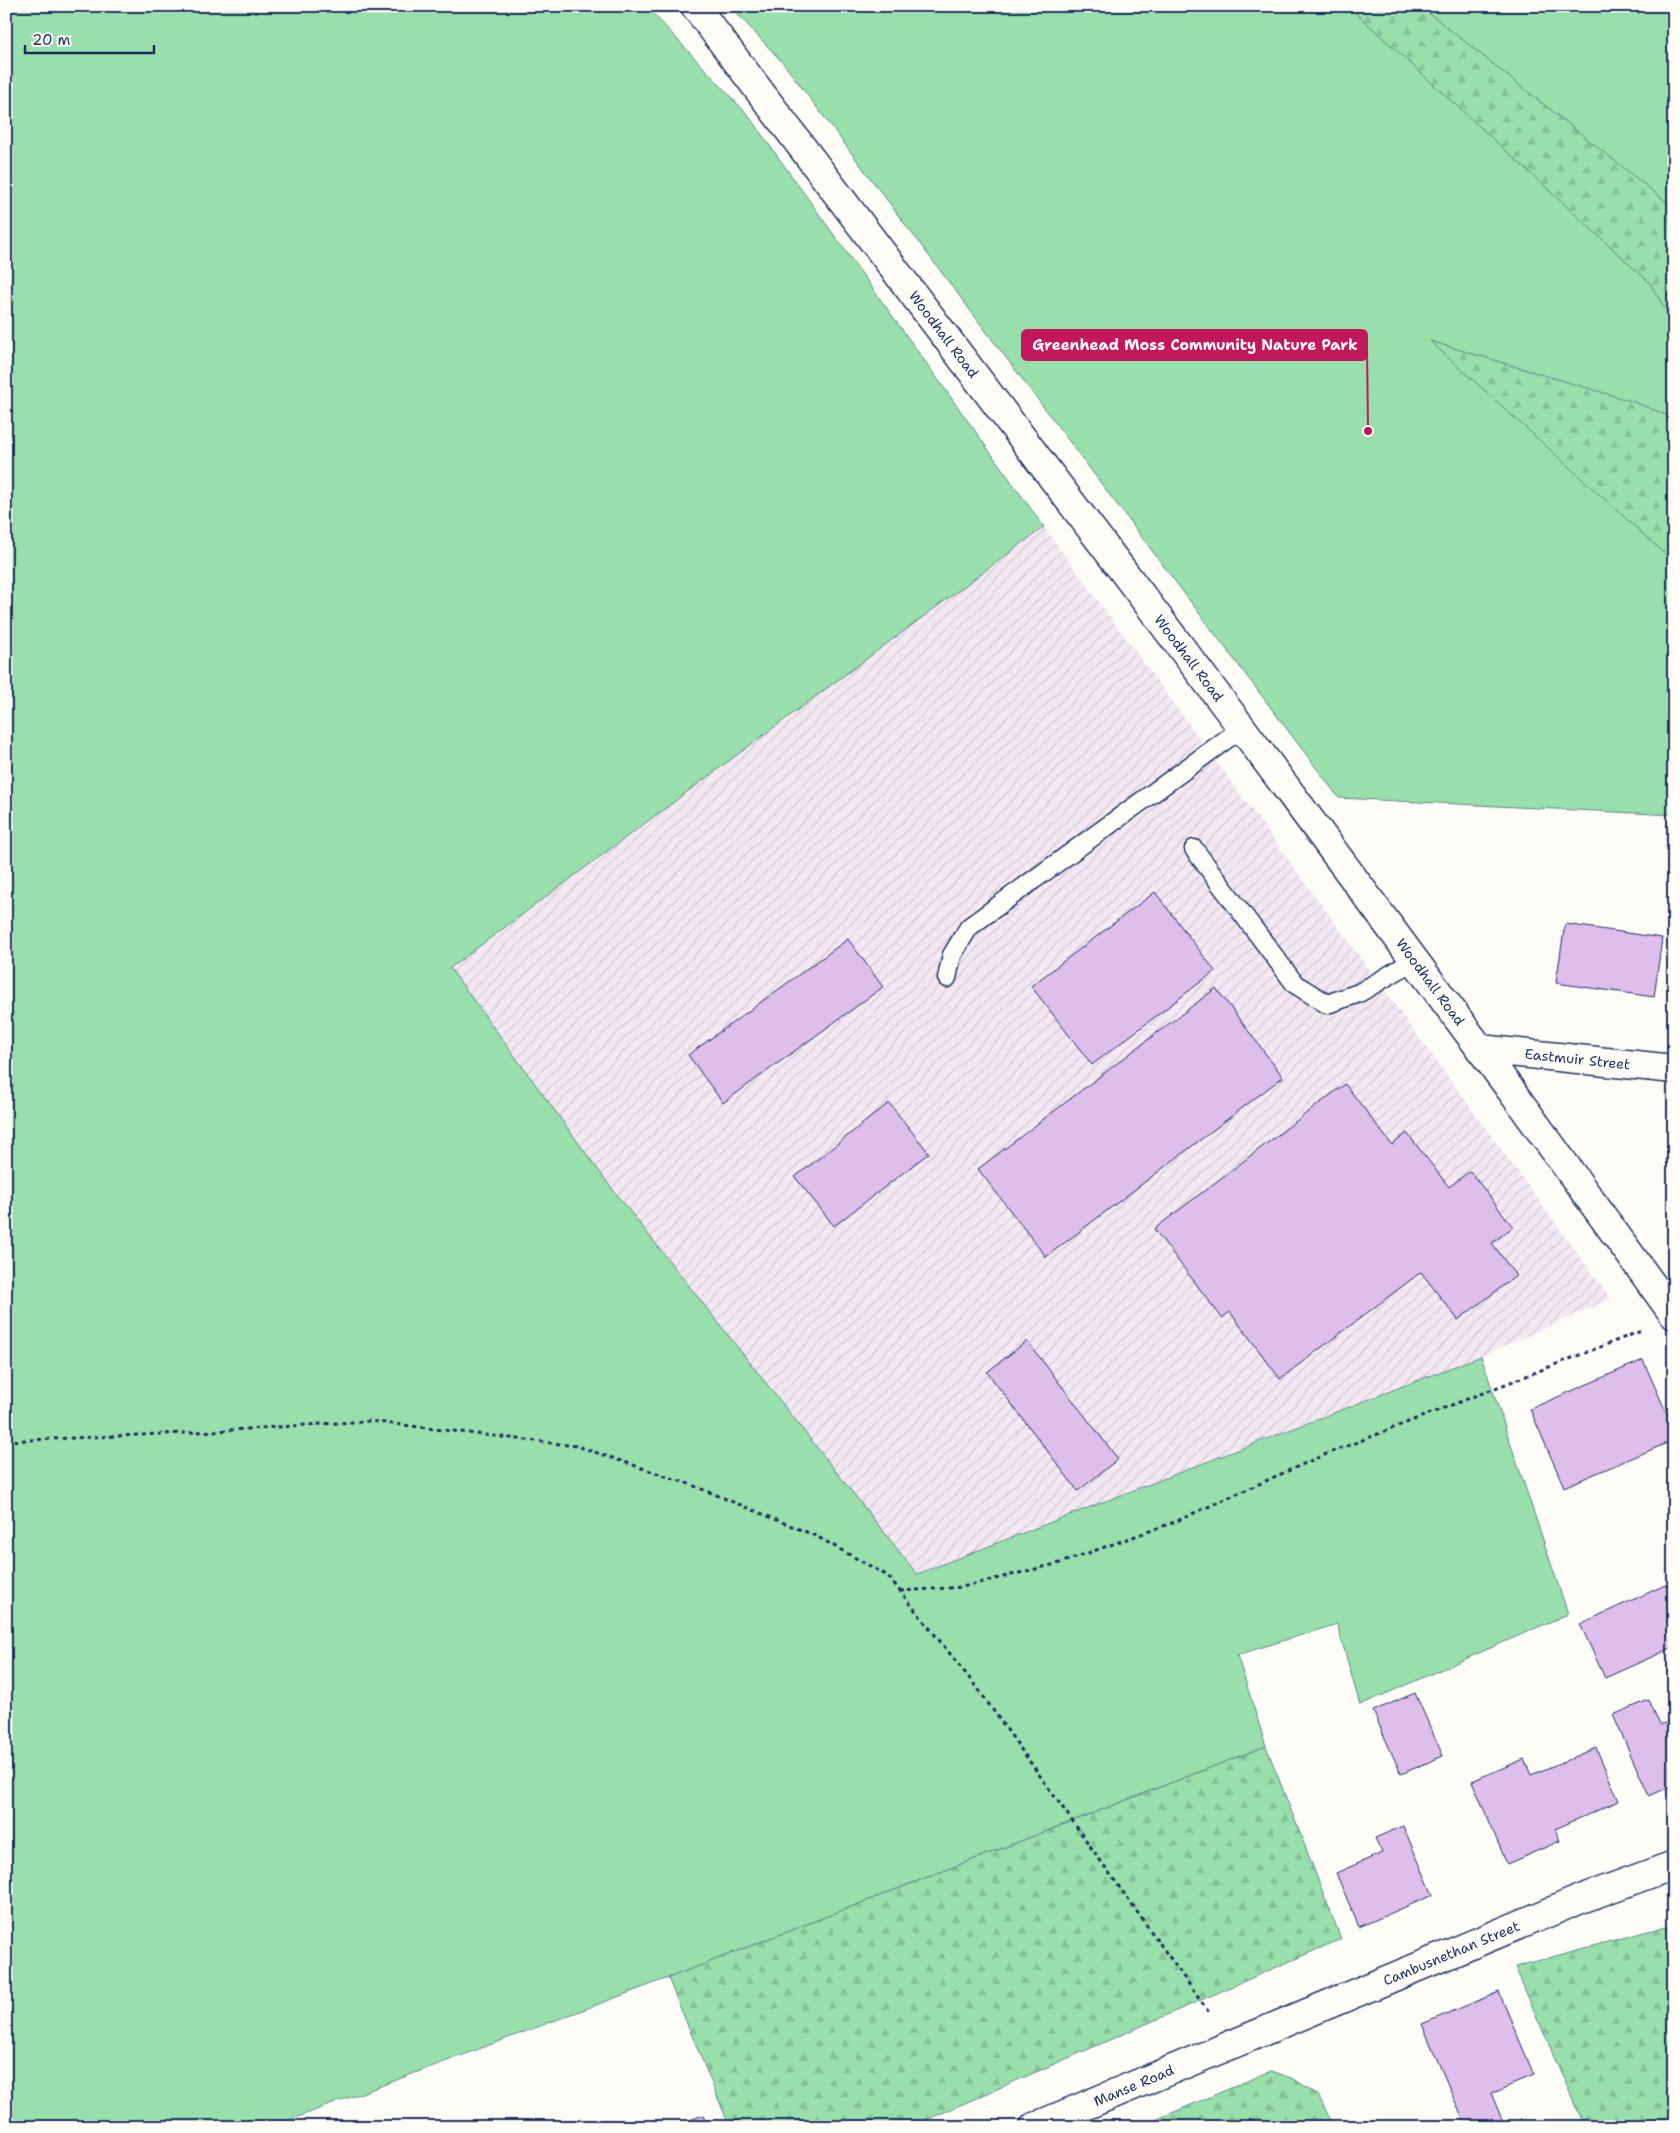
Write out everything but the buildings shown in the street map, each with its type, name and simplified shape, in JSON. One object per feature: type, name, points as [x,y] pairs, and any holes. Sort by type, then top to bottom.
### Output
[{"type":"street","name":"Woodhall Road","points":[[695,6],[1242,728],[1513,1093],[1674,1315]]},
{"type":"street","name":"Eastmuir Street","points":[[1480,1049],[1674,1070]]},
{"type":"street","name":"Cambusnethan Street","points":[[1232,2045],[1581,1899],[1674,1865]]},
{"type":"street","name":"Manse Road","points":[[1034,2127],[1232,2045]]},
{"type":"lane","points":[[946,978],[952,955],[969,927],[1242,728]]},
{"type":"lane","points":[[1194,849],[1295,984],[1327,1004],[1359,994],[1415,960]]},
{"type":"path","points":[[900,1591],[962,1587],[1070,1560],[1172,1523],[1318,1457],[1646,1328]]},
{"type":"path","points":[[6,1441],[369,1421],[577,1446],[692,1485],[816,1536],[888,1576],[978,1689],[1232,2045]]},
{"type":"shaded area","points":[[1044,527],[1611,1299],[1481,1356],[917,1574],[610,1186],[450,968]]},
{"type":"green space","points":[[6,6],[646,6],[747,114],[1044,527],[450,968],[610,1186],[917,1574],[1481,1356],[1568,1614],[1360,1705],[1337,1624],[1237,1655],[1266,1746],[668,1978],[271,2127],[6,2127]]},
{"type":"green space","points":[[730,6],[1674,6],[1674,815],[1339,798],[784,64]]},
{"type":"green space","points":[[1348,6],[1420,6],[1674,208],[1674,325],[1650,283]]},
{"type":"green space","points":[[1430,341],[1634,402],[1674,418],[1674,562]]},
{"type":"green space","points":[[1266,1746],[1341,1939],[910,2127],[730,2127],[668,1978]]},
{"type":"green space","points":[[1674,1924],[1674,2127],[1585,2127],[1515,1967]]},
{"type":"green space","points":[[1271,2071],[1294,2079],[1318,2095],[1334,2127],[1147,2127],[1146,2124]]},
{"type":"place","name":"Greenhead Moss Community Nature Park","points":[[1368,431]]}]
